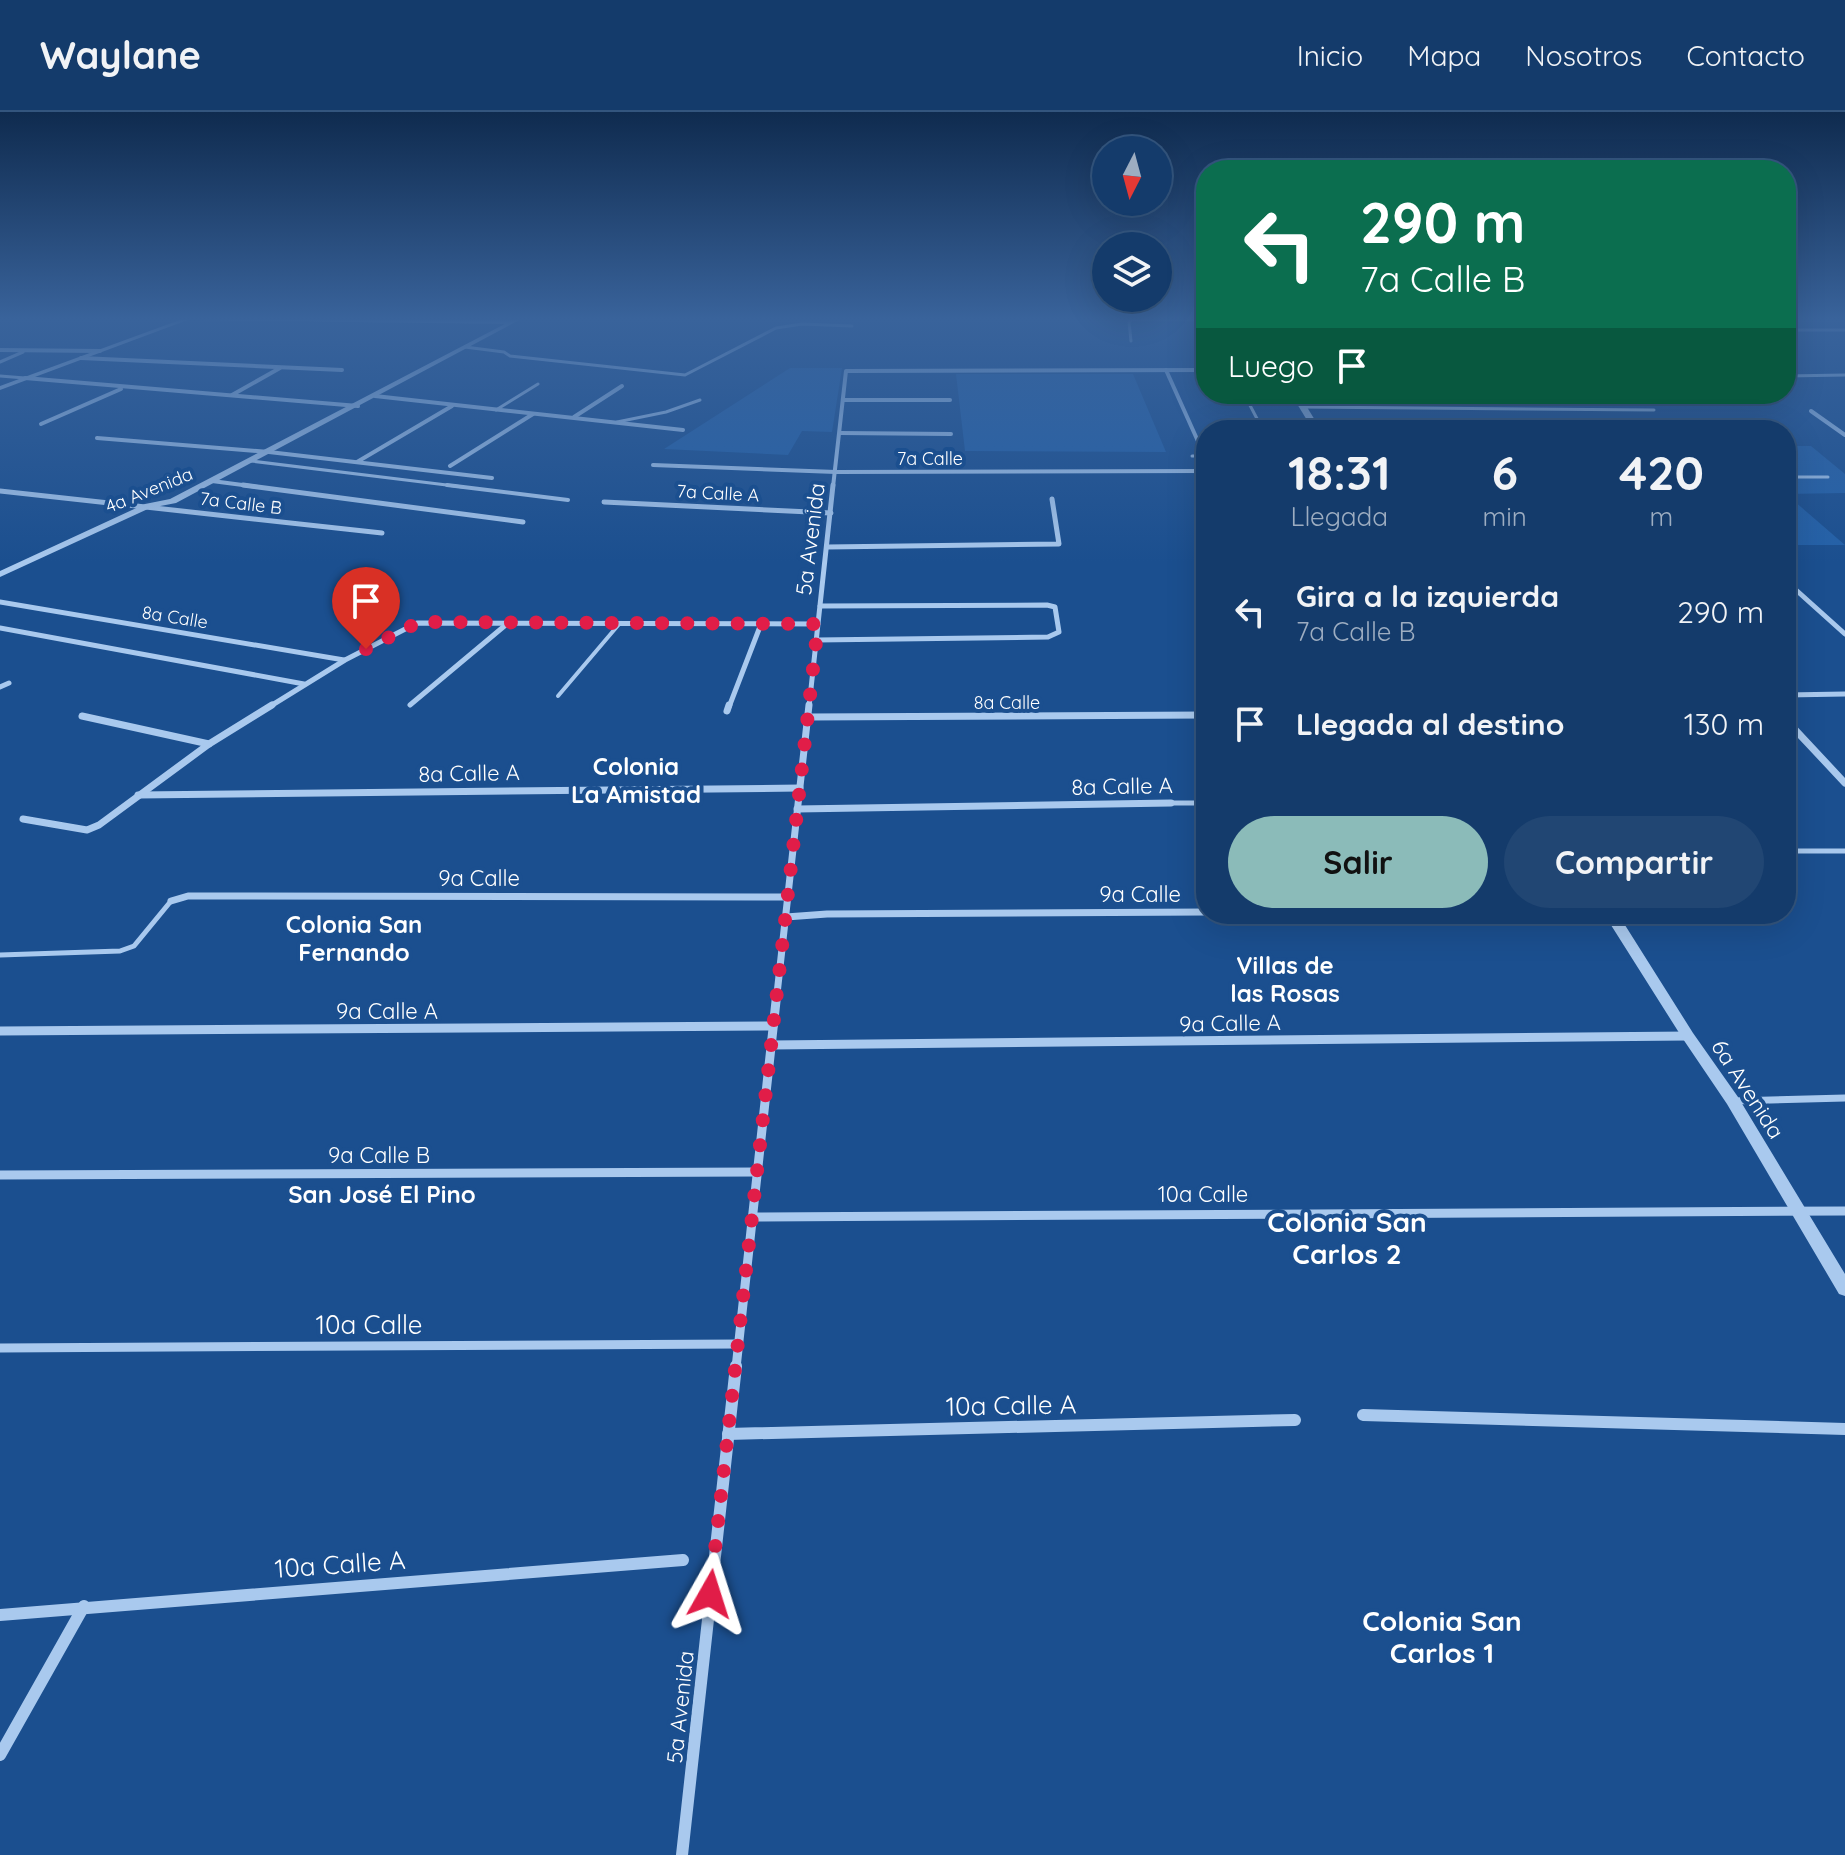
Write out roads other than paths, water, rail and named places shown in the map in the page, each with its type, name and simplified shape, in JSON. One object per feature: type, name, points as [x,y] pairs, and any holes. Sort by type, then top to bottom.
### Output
[{"type":"street","points":[[41,424],[98,399]]},
{"type":"street","points":[[281,399],[358,406]]},
{"type":"street","name":"4a Avenida","points":[[0,574],[148,506],[173,501],[369,399]]},
{"type":"street","points":[[404,399],[683,430]]},
{"type":"street","points":[[573,418],[602,399]]},
{"type":"street","points":[[1179,399],[1196,437]]},
{"type":"street","points":[[843,400],[950,400]]},
{"type":"street","name":"5a Avenida","points":[[682,1855],[843,400]]},
{"type":"street","points":[[1301,404],[1311,420]]},
{"type":"street","points":[[357,462],[453,405]]},
{"type":"street","points":[[1811,411],[1845,435]]},
{"type":"street","points":[[450,466],[533,414]]},
{"type":"street","points":[[1831,425],[1845,425]]},
{"type":"street","points":[[840,433],[951,434]]},
{"type":"street","points":[[97,438],[269,452],[492,478]]},
{"type":"street","name":"7a Calle","points":[[653,465],[836,472],[1196,471]]},
{"type":"street","points":[[212,481],[523,522]]},
{"type":"street","name":"7a Calle B","points":[[0,491],[382,533]]},
{"type":"street","points":[[827,547],[1059,544],[1052,499]]},
{"type":"street","name":"7a Calle A","points":[[604,502],[831,513]]},
{"type":"street","points":[[1796,590],[1845,634]]},
{"type":"street","name":"8a Calle","points":[[0,602],[345,660]]},
{"type":"street","points":[[817,640],[1048,637],[1059,632],[1055,607],[1047,605],[820,606]]},
{"type":"street","points":[[410,705],[508,622]]},
{"type":"street","points":[[23,819],[87,830],[99,825],[209,744],[345,660],[417,623],[818,624]]},
{"type":"street","points":[[727,711],[761,624]]},
{"type":"street","points":[[0,628],[305,684]]},
{"type":"street","points":[[0,687],[9,683]]},
{"type":"street","points":[[1796,695],[1845,694]]},
{"type":"street","name":"8a Calle","points":[[808,717],[1196,715]]},
{"type":"street","points":[[82,716],[209,744]]},
{"type":"street","points":[[1796,731],[1845,783]]},
{"type":"street","name":"8a Calle A","points":[[138,795],[800,788]]},
{"type":"street","name":"8a Calle A","points":[[797,809],[1171,803]]},
{"type":"street","name":"9a Calle","points":[[171,901],[188,896],[788,897]]},
{"type":"street","name":"9a Calle","points":[[786,917],[827,914],[1196,912]]},
{"type":"street","name":"6a Avenida","points":[[1617,924],[1733,1101],[1845,1289]]},
{"type":"street","name":"9a Calle A","points":[[0,1031],[773,1026]]},
{"type":"street","name":"9a Calle A","points":[[771,1045],[1688,1036]]},
{"type":"street","name":"9a Calle B","points":[[0,1175],[757,1172]]},
{"type":"street","name":"10a Calle","points":[[752,1217],[1845,1211]]},
{"type":"street","name":"10a Calle","points":[[0,1348],[738,1344]]},
{"type":"street","points":[[1363,1415],[1845,1429]]},
{"type":"street","name":"10a Calle A","points":[[728,1434],[1295,1420]]},
{"type":"street","name":"10a Calle A","points":[[0,1615],[683,1560]]},
{"type":"street","points":[[0,1755],[84,1606]]},
{"type":"lane","points":[[496,410],[513,399]]},
{"type":"lane","points":[[617,422],[666,412],[700,400]]},
{"type":"lane","points":[[1303,407],[1654,410]]},
{"type":"lane","points":[[251,461],[568,500]]},
{"type":"lane","points":[[1796,477],[1828,477]]},
{"type":"lane","points":[[558,696],[620,623]]},
{"type":"lane","name":"8a Calle A","points":[[1171,803],[1196,803]]},
{"type":"lane","points":[[1796,851],[1845,851]]},
{"type":"lane","points":[[0,955],[120,951],[134,946],[171,901]]},
{"type":"lane","points":[[1733,1101],[1845,1098]]},
{"type":"district","name":"Colonia La Amistad","points":[[636,780]]},
{"type":"district","name":"Colonia San Fernando","points":[[354,938]]},
{"type":"district","name":"Villas de las Rosas","points":[[1285,979]]},
{"type":"district","name":"San José El Pino","points":[[382,1194]]},
{"type":"district","name":"Colonia San Carlos 2","points":[[1347,1237]]},
{"type":"district","name":"Colonia San Carlos 1","points":[[1442,1636]]}]
